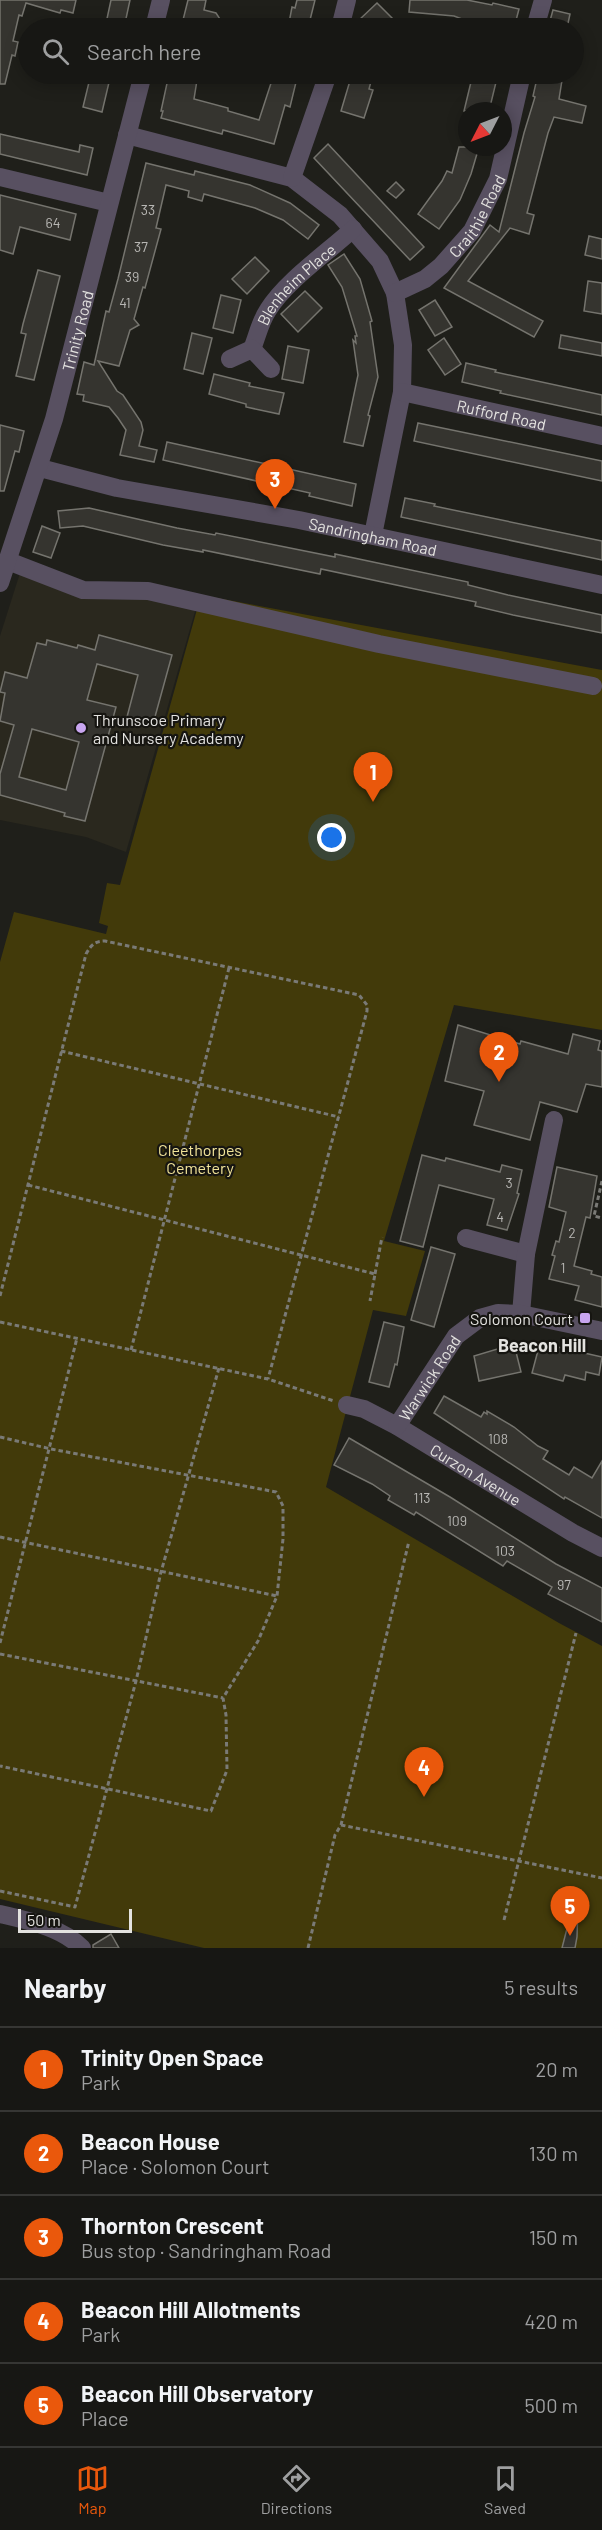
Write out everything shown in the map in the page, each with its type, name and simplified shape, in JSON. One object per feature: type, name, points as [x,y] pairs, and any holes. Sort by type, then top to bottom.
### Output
[{"type":"street","points":[[156,18],[161,0]]},
{"type":"street","points":[[342,18],[347,0]]},
{"type":"street","points":[[538,18],[543,0]]},
{"type":"street","name":"Trinity Road","points":[[0,583],[6,556],[40,468],[140,84]]},
{"type":"street","points":[[292,178],[325,84]]},
{"type":"street","name":"Craithie Road","points":[[395,293],[425,279],[441,266],[472,231],[498,179],[520,84]]},
{"type":"street","points":[[127,135],[292,178],[320,197],[353,229],[380,261],[395,293],[403,345],[402,392],[373,535]]},
{"type":"street","points":[[0,177],[110,203]]},
{"type":"street","name":"Blenheim Place","points":[[252,349],[272,304],[353,229]]},
{"type":"street","points":[[230,359],[252,349],[271,369]]},
{"type":"street","name":"Rufford Road","points":[[402,392],[602,436]]},
{"type":"street","name":"Sandringham Road","points":[[40,468],[117,488],[299,520],[602,585]]},
{"type":"street","points":[[6,556],[83,590],[148,591],[379,644],[592,686]]},
{"type":"street","points":[[521,1314],[526,1254],[554,1120]]},
{"type":"street","points":[[466,1238],[526,1254]]},
{"type":"street","name":"Warwick Road","points":[[397,1426],[456,1336],[466,1326],[480,1318],[498,1313],[521,1314],[602,1331]]},
{"type":"street","name":"Curzon Avenue","points":[[347,1405],[364,1409],[397,1426],[573,1533],[602,1548]]},
{"type":"street","points":[[0,1914],[36,1923],[65,1934],[82,1948]]},
{"type":"path","points":[[0,1296],[86,954],[90,946],[98,941],[350,992],[363,999],[368,1011],[268,1379]]},
{"type":"path","points":[[131,1350],[229,967]]},
{"type":"path","points":[[62,1051],[339,1117]]},
{"type":"path","points":[[602,1180],[594,1216],[602,1218]]},
{"type":"path","points":[[28,1185],[375,1274]]},
{"type":"path","points":[[370,1300],[382,1237]]},
{"type":"path","points":[[0,1322],[268,1379],[347,1405]]},
{"type":"path","points":[[0,1643],[51,1449],[77,1338]]},
{"type":"path","points":[[0,1891],[75,1907],[136,1681],[161,1572],[219,1368]]},
{"type":"path","points":[[0,1437],[51,1449],[276,1492],[283,1506],[283,1539],[277,1596],[258,1641],[223,1698],[226,1716],[227,1770],[211,1811],[0,1766]]},
{"type":"path","points":[[0,1537],[277,1596]]},
{"type":"path","points":[[308,1948],[335,1835],[341,1825],[409,1541]]},
{"type":"path","points":[[504,1920],[576,1633]]},
{"type":"path","points":[[0,1654],[223,1698]]},
{"type":"path","points":[[341,1825],[602,1878]]},
{"type":"shaded area","name":"Thrunscoe Primary and Nursery Academy","points":[[20,573],[196,608],[126,852],[86,837],[0,820],[0,636]]},
{"type":"green space","name":"Cleethorpes Cemetery","points":[[201,595],[602,670],[602,1030],[454,1005],[384,1241],[425,1251],[406,1316],[373,1310],[326,1487],[602,1646],[602,1948],[204,1948],[0,1899],[0,962],[14,912],[106,934],[108,926],[99,923],[107,883],[120,885]]},
{"type":"building","points":[[0,0],[76,0],[73,13],[61,10],[60,13],[26,3],[22,16],[19,15],[13,41],[18,42],[15,56],[12,55],[5,84],[0,84]]},
{"type":"building","points":[[111,0],[130,0],[126,18],[107,18]]},
{"type":"building","points":[[188,0],[206,0],[204,10],[216,13],[219,18],[184,18]]},
{"type":"building","points":[[297,0],[315,0],[310,18],[290,18],[292,7],[295,8]]},
{"type":"building","points":[[410,0],[467,0],[519,9],[517,18],[459,18],[409,12]]},
{"type":"building","points":[[377,3],[392,18],[361,18]]},
{"type":"building","points":[[553,10],[570,14],[569,18],[551,18]]},
{"type":"building","points":[[89,84],[109,84],[102,112],[83,107]]},
{"type":"building","points":[[167,84],[196,84],[194,99],[228,108],[228,111],[259,120],[271,84],[296,84],[290,107],[285,105],[274,144],[223,130],[222,134],[161,118],[163,111],[161,111]]},
{"type":"building","points":[[349,84],[370,84],[369,89],[373,90],[364,118],[341,111]]},
{"type":"building","points":[[471,84],[496,84],[491,102],[466,102]]},
{"type":"building","points":[[536,84],[561,84],[559,99],[586,106],[582,123],[554,117],[527,213],[534,215],[529,234],[510,228],[468,281],[543,321],[534,337],[444,288],[490,225],[499,232],[535,97],[533,96]]},
{"type":"building","points":[[0,134],[79,152],[80,145],[93,148],[87,175],[0,154]]},
{"type":"building","points":[[328,144],[424,247],[410,260],[314,158]]},
{"type":"building","points":[[458,151],[458,156],[476,156],[460,200],[439,229],[418,214],[447,171],[452,173]]},
{"type":"building","points":[[146,163],[194,175],[195,171],[250,185],[290,203],[319,225],[308,239],[283,220],[255,208],[204,194],[202,201],[188,197],[189,191],[166,185],[156,228],[161,229],[134,319],[139,325],[130,330],[119,366],[98,361],[141,422],[143,430],[139,446],[157,450],[154,462],[120,455],[126,430],[118,418],[109,407],[83,401],[84,395],[77,394],[84,362],[94,365],[106,311],[109,312],[118,279]]},
{"type":"building","points":[[396,182],[404,190],[396,198],[387,191]]},
{"type":"building","points":[[0,195],[76,214],[70,240],[20,227],[13,254],[0,250]]},
{"type":"building","points":[[589,236],[602,239],[602,259],[585,255]]},
{"type":"building","points":[[344,254],[360,279],[372,321],[370,322],[378,377],[363,446],[344,442],[358,375],[353,340],[356,343],[355,336],[357,336],[342,287],[328,265]]},
{"type":"building","points":[[255,257],[269,271],[247,294],[232,279]]},
{"type":"building","points":[[38,270],[60,276],[34,380],[16,376],[26,334],[21,333]]},
{"type":"building","points":[[588,281],[602,283],[602,314],[584,311]]},
{"type":"building","points":[[305,291],[322,308],[298,332],[281,314]]},
{"type":"building","points":[[221,295],[241,300],[233,333],[213,328]]},
{"type":"building","points":[[435,300],[452,327],[435,336],[419,310]]},
{"type":"building","points":[[192,333],[212,338],[203,374],[184,369]]},
{"type":"building","points":[[561,335],[602,343],[602,356],[559,348]]},
{"type":"building","points":[[444,338],[461,364],[445,375],[428,350]]},
{"type":"building","points":[[288,346],[309,350],[303,383],[282,379]]},
{"type":"building","points":[[466,363],[496,370],[495,372],[602,395],[602,415],[500,393],[501,391],[462,382]]},
{"type":"building","points":[[214,374],[250,383],[249,386],[284,393],[279,414],[246,407],[246,404],[209,394]]},
{"type":"building","points":[[418,423],[602,461],[602,481],[414,441]]},
{"type":"building","points":[[0,425],[24,431],[19,452],[15,451],[4,491],[0,491]]},
{"type":"building","points":[[167,442],[356,484],[352,506],[309,496],[310,493],[163,460]]},
{"type":"building","points":[[405,498],[602,541],[602,560],[401,517]]},
{"type":"building","points":[[89,508],[177,528],[215,535],[216,533],[335,557],[335,554],[468,582],[468,585],[508,595],[602,615],[602,633],[475,606],[476,602],[321,569],[320,574],[203,550],[203,552],[163,545],[83,526],[60,528],[58,511]]},
{"type":"building","points":[[42,526],[60,533],[51,558],[33,552]]},
{"type":"building","name":"Thrunscoe Primary and Nursery Academy","points":[[99,635],[172,655],[153,724],[127,717],[138,675],[97,664],[87,700],[116,707],[85,821],[64,816],[65,813],[0,795],[0,774],[14,725],[0,721],[5,693],[0,692],[5,672],[27,678],[37,643],[46,645],[47,640],[95,650]],"holes":[[[32,729],[79,742],[66,790],[19,777]]]},
{"type":"building","points":[[458,1025],[520,1044],[521,1041],[568,1054],[573,1034],[600,1041],[598,1050],[602,1051],[602,1087],[586,1084],[577,1112],[540,1102],[530,1140],[474,1125],[484,1091],[445,1081]]},
{"type":"building","points":[[422,1155],[445,1161],[446,1158],[500,1172],[502,1165],[522,1170],[517,1193],[519,1194],[507,1230],[487,1225],[494,1199],[439,1185],[423,1247],[400,1241]]},
{"type":"building","points":[[557,1167],[597,1176],[590,1218],[586,1217],[574,1266],[592,1271],[591,1274],[602,1277],[602,1307],[575,1300],[579,1286],[549,1279],[555,1256],[552,1255],[556,1241],[559,1242],[566,1212],[549,1207]]},
{"type":"building","points":[[431,1247],[455,1254],[434,1327],[411,1320]]},
{"type":"building","points":[[384,1322],[404,1327],[397,1365],[395,1364],[389,1387],[369,1382]]},
{"type":"building","points":[[540,1343],[602,1357],[599,1375],[586,1372],[585,1380],[565,1375],[563,1381],[532,1373]]},
{"type":"building","points":[[514,1344],[521,1372],[479,1381],[474,1356]]},
{"type":"building","points":[[444,1396],[481,1417],[484,1412],[487,1414],[487,1411],[514,1427],[548,1451],[543,1459],[569,1475],[574,1467],[592,1478],[602,1461],[602,1518],[565,1497],[564,1499],[434,1413]]},
{"type":"building","points":[[349,1438],[450,1497],[556,1564],[602,1588],[602,1622],[548,1594],[552,1587],[507,1561],[503,1566],[416,1512],[414,1515],[388,1500],[390,1496],[372,1484],[334,1465]]},
{"type":"building","points":[[573,1905],[578,1906],[575,1948],[562,1948]]},
{"type":"building","points":[[111,1934],[119,1948],[93,1948],[93,1945]]},
{"type":"place","name":"Thornton Crescent","points":[[275,509]]},
{"type":"place","name":"Thrunscoe Primary and Nursery Academy","points":[[81,728]]},
{"type":"place","name":"Trinity Open Space","points":[[373,802]]},
{"type":"place","name":"Beacon House","points":[[499,1082]]},
{"type":"place","name":"Solomon Court","points":[[585,1318]]},
{"type":"place","name":"Beacon Hill Allotments","points":[[424,1797]]},
{"type":"place","name":"Beacon Hill Observatory","points":[[570,1936]]},
{"type":"district","name":"Beacon Hill","points":[[542,1345]]}]
